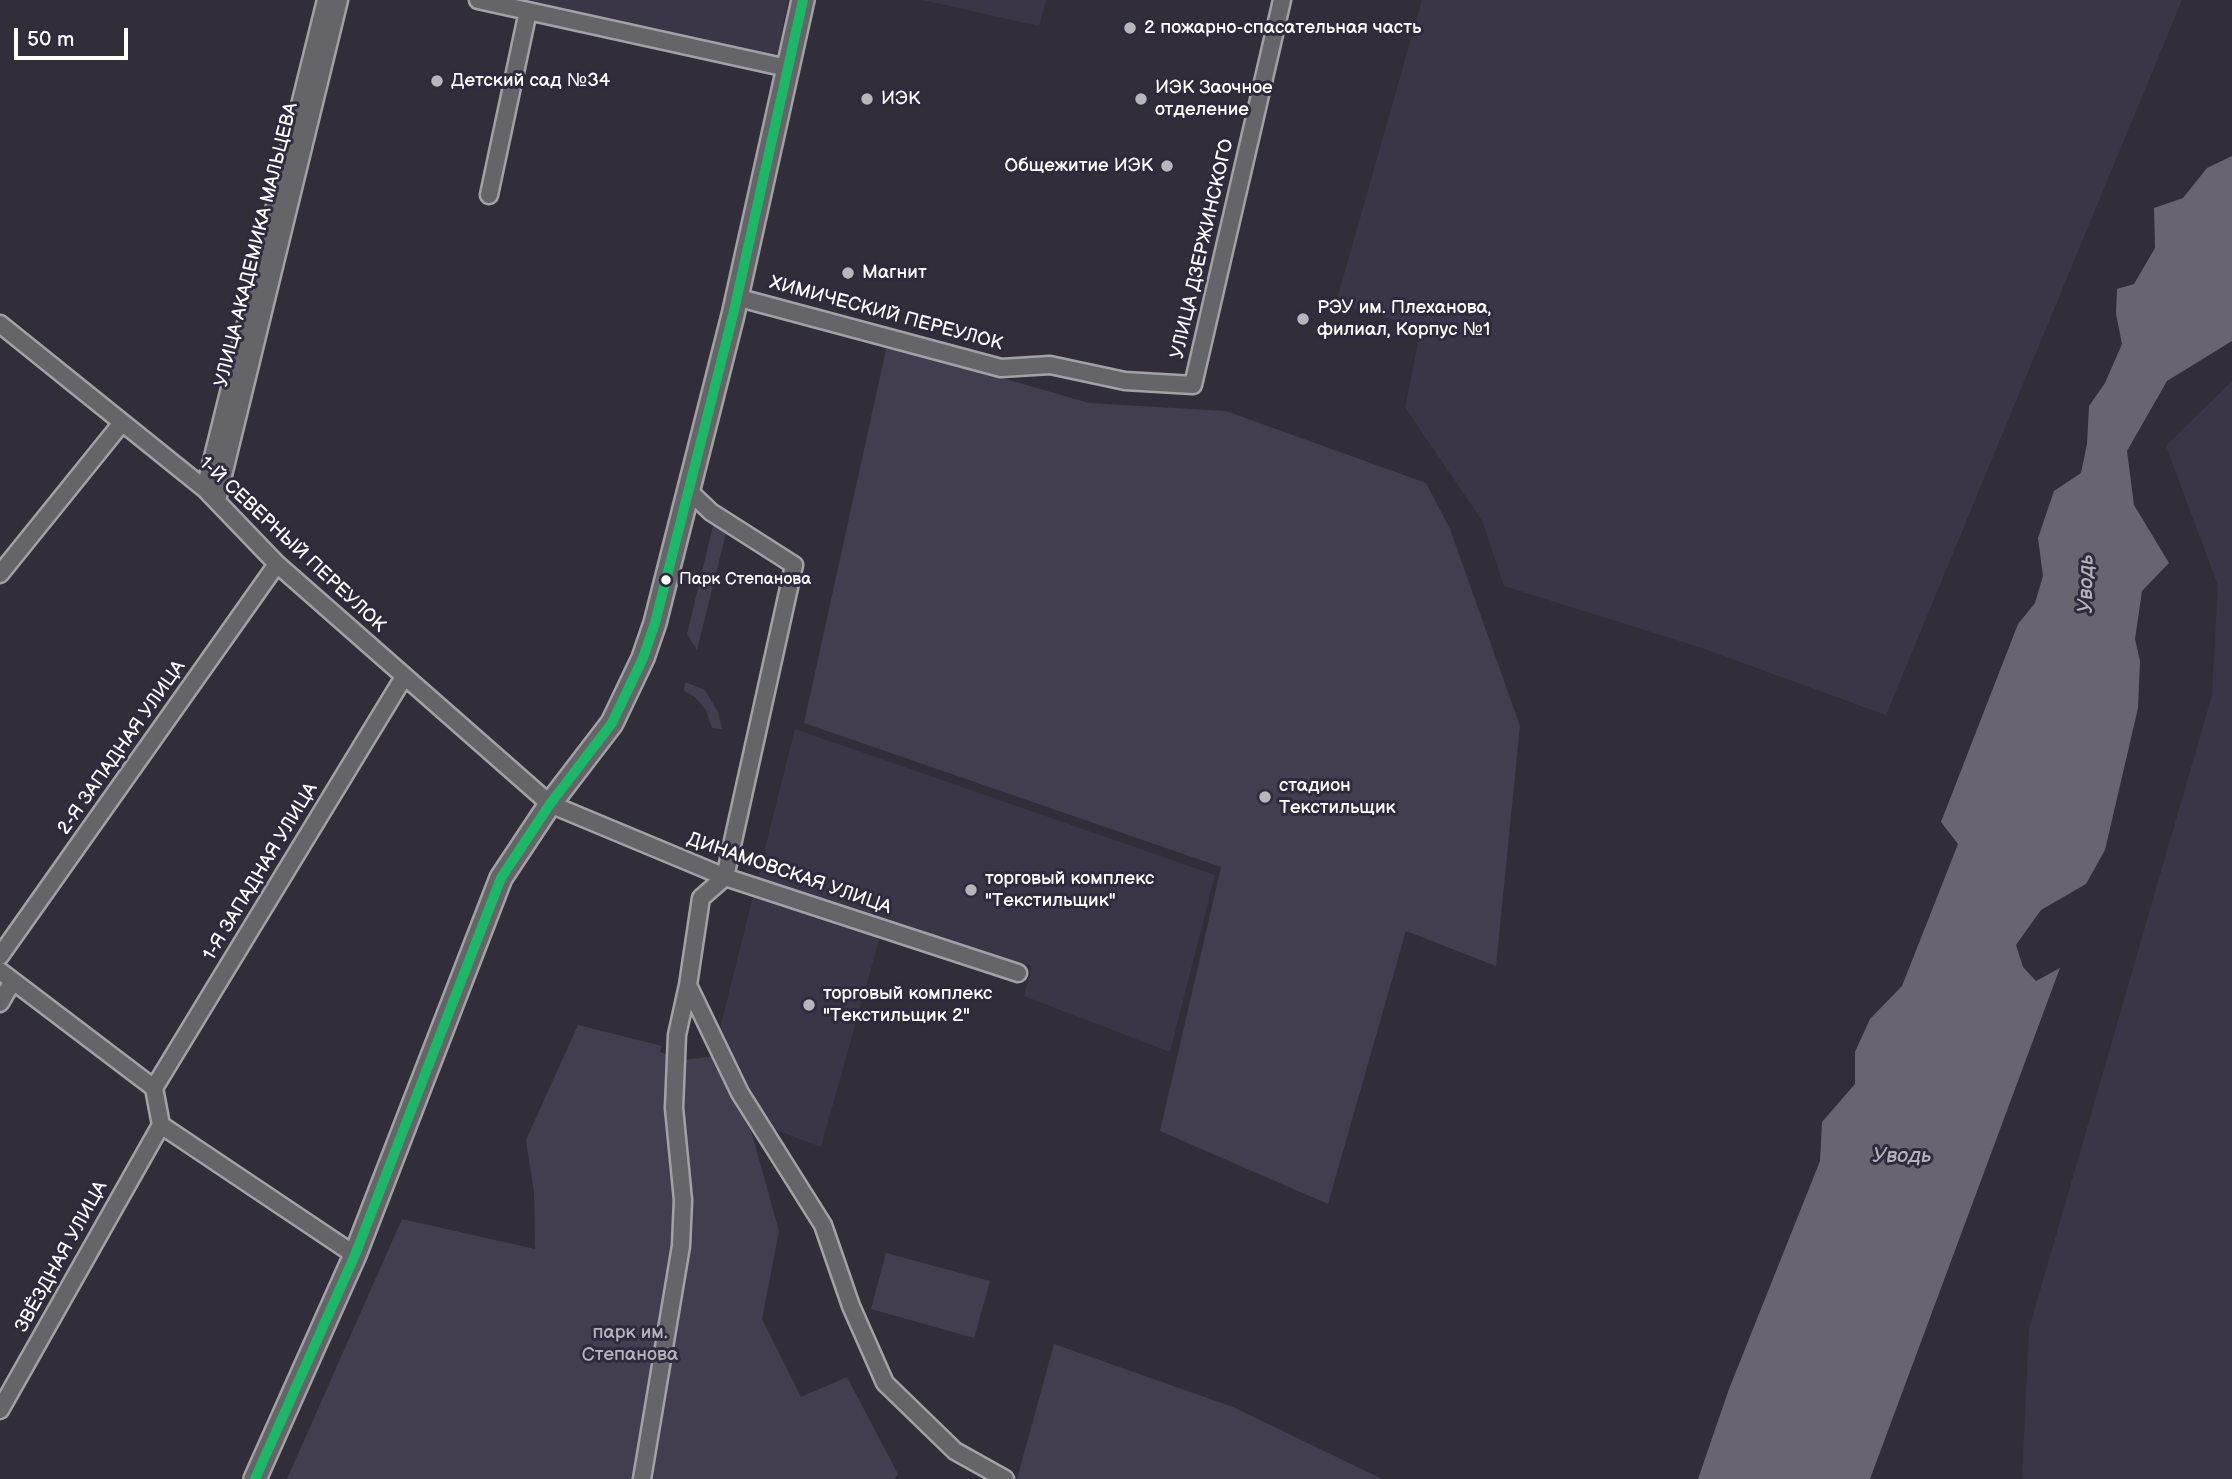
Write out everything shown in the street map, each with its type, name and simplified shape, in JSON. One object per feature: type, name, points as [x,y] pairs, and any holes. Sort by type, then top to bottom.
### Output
[{"type":"main road","points":[[255,1479],[355,1255],[501,878],[550,804],[594,749],[628,692],[655,622],[736,297],[803,0]]},
{"type":"street","points":[[211,495],[326,0]]},
{"type":"street","name":"УЛИЦА АКАДЕМИКА МАЛЬЦЕВА","points":[[211,495],[339,0]]},
{"type":"street","points":[[478,0],[787,68]]},
{"type":"street","name":"УЛИЦА ДЗЕРЖИНСКОГО","points":[[1193,385],[1282,0]]},
{"type":"street","points":[[489,195],[528,11]]},
{"type":"street","name":"ХИМИЧЕСКИЙ ПЕРЕУЛОК","points":[[736,297],[1001,368],[1050,365],[1125,381],[1193,385]]},
{"type":"street","name":"1-Й СЕВЕРНЫЙ ПЕРЕУЛОК","points":[[0,324],[211,495],[277,564],[550,804]]},
{"type":"street","points":[[0,574],[121,424]]},
{"type":"street","points":[[642,1479],[681,1246],[683,1200],[673,1068],[701,898],[724,877],[794,565],[711,512],[688,490]]},
{"type":"street","name":"2-Я ЗАПАДНАЯ УЛИЦА","points":[[0,956],[277,564]]},
{"type":"street","name":"1-Я ЗАПАДНАЯ УЛИЦА","points":[[154,1088],[404,677]]},
{"type":"street","name":"ДИНАМОВСКАЯ УЛИЦА","points":[[550,804],[724,877],[1018,974]]},
{"type":"street","points":[[0,1003],[6,976],[154,1088],[161,1125],[355,1255]]},
{"type":"street","points":[[688,985],[740,1093],[823,1225],[851,1306],[885,1383],[955,1451],[1005,1479]]},
{"type":"street","name":"ЗВЁЗДНАЯ УЛИЦА","points":[[0,1410],[161,1125]]},
{"type":"shaded area","points":[[523,0],[788,0],[777,56]]},
{"type":"shaded area","points":[[923,0],[1046,0],[1039,26]]},
{"type":"shaded area","points":[[1422,0],[2182,0],[1886,715],[1699,647],[1504,586],[1483,522],[1405,407],[1421,328],[1336,303]]},
{"type":"shaded area","points":[[2232,381],[2232,1479],[2022,1479],[2029,1329],[2212,695],[2218,585],[2166,446]]},
{"type":"shaded area","points":[[795,729],[1215,875],[1170,1052],[1024,996],[1032,966],[884,922],[821,1147],[758,1123],[717,1041]]},
{"type":"green space","name":"стадион Текстильщик","points":[[887,345],[1089,403],[1226,411],[1426,483],[1450,529],[1520,726],[1496,966],[1406,931],[1328,1204],[1160,1131],[1221,867],[804,723]]},
{"type":"green space","points":[[714,522],[728,525],[697,650],[687,634]]},
{"type":"green space","points":[[685,682],[705,690],[718,712],[722,729],[712,728],[706,710],[695,697],[684,691]]},
{"type":"green space","name":"парк им. Степанова","points":[[578,1025],[662,1046],[660,1052],[682,1060],[716,1056],[752,1134],[779,1231],[762,1319],[801,1397],[847,1377],[898,1474],[895,1479],[287,1479],[402,1219],[535,1249],[534,1192],[526,1140]]},
{"type":"green space","points":[[886,1253],[990,1281],[974,1338],[871,1309]]},
{"type":"green space","points":[[1054,1344],[1233,1407],[1382,1479],[1017,1479]]},
{"type":"water","name":"Уводь","points":[[2232,156],[2232,341],[2167,381],[2127,451],[2134,505],[2169,563],[2142,591],[2135,639],[2140,661],[2138,708],[2105,850],[2086,884],[2041,910],[2016,945],[2023,967],[2036,981],[2060,968],[1870,1479],[1698,1479],[1729,1389],[1820,1161],[1822,1122],[1855,1084],[1855,1052],[1870,1019],[1902,986],[1958,844],[1941,822],[2018,624],[2035,603],[2043,576],[2038,538],[2054,491],[2081,473],[2087,444],[2089,406],[2105,383],[2122,344],[2116,314],[2117,289],[2134,284],[2155,248],[2154,208],[2183,198],[2207,168]]},
{"type":"transit line","points":[[255,1479],[355,1255],[501,878],[550,804],[612,723],[643,658],[655,623],[733,315],[803,0]]},
{"type":"place","name":"2 пожарно-спасательная часть","points":[[1130,28]]},
{"type":"place","name":"Детский сад №34","points":[[437,81]]},
{"type":"place","name":"ИЭК","points":[[867,99]]},
{"type":"place","name":"ИЭК Заочное отделение","points":[[1141,99]]},
{"type":"place","name":"Общежитие ИЭК","points":[[1167,166]]},
{"type":"place","name":"Магнит","points":[[848,273]]},
{"type":"place","name":"РЭУ им. Плеханова, филиал, Корпус №1","points":[[1303,319]]},
{"type":"place","name":"Парк Степанова","points":[[666,580]]},
{"type":"place","name":"стадион Текстильщик","points":[[1265,797]]},
{"type":"place","name":"торговый комплекс \"Текстильщик\"","points":[[971,890]]},
{"type":"place","name":"торговый комплекс \"Текстильщик 2\"","points":[[809,1005]]}]
